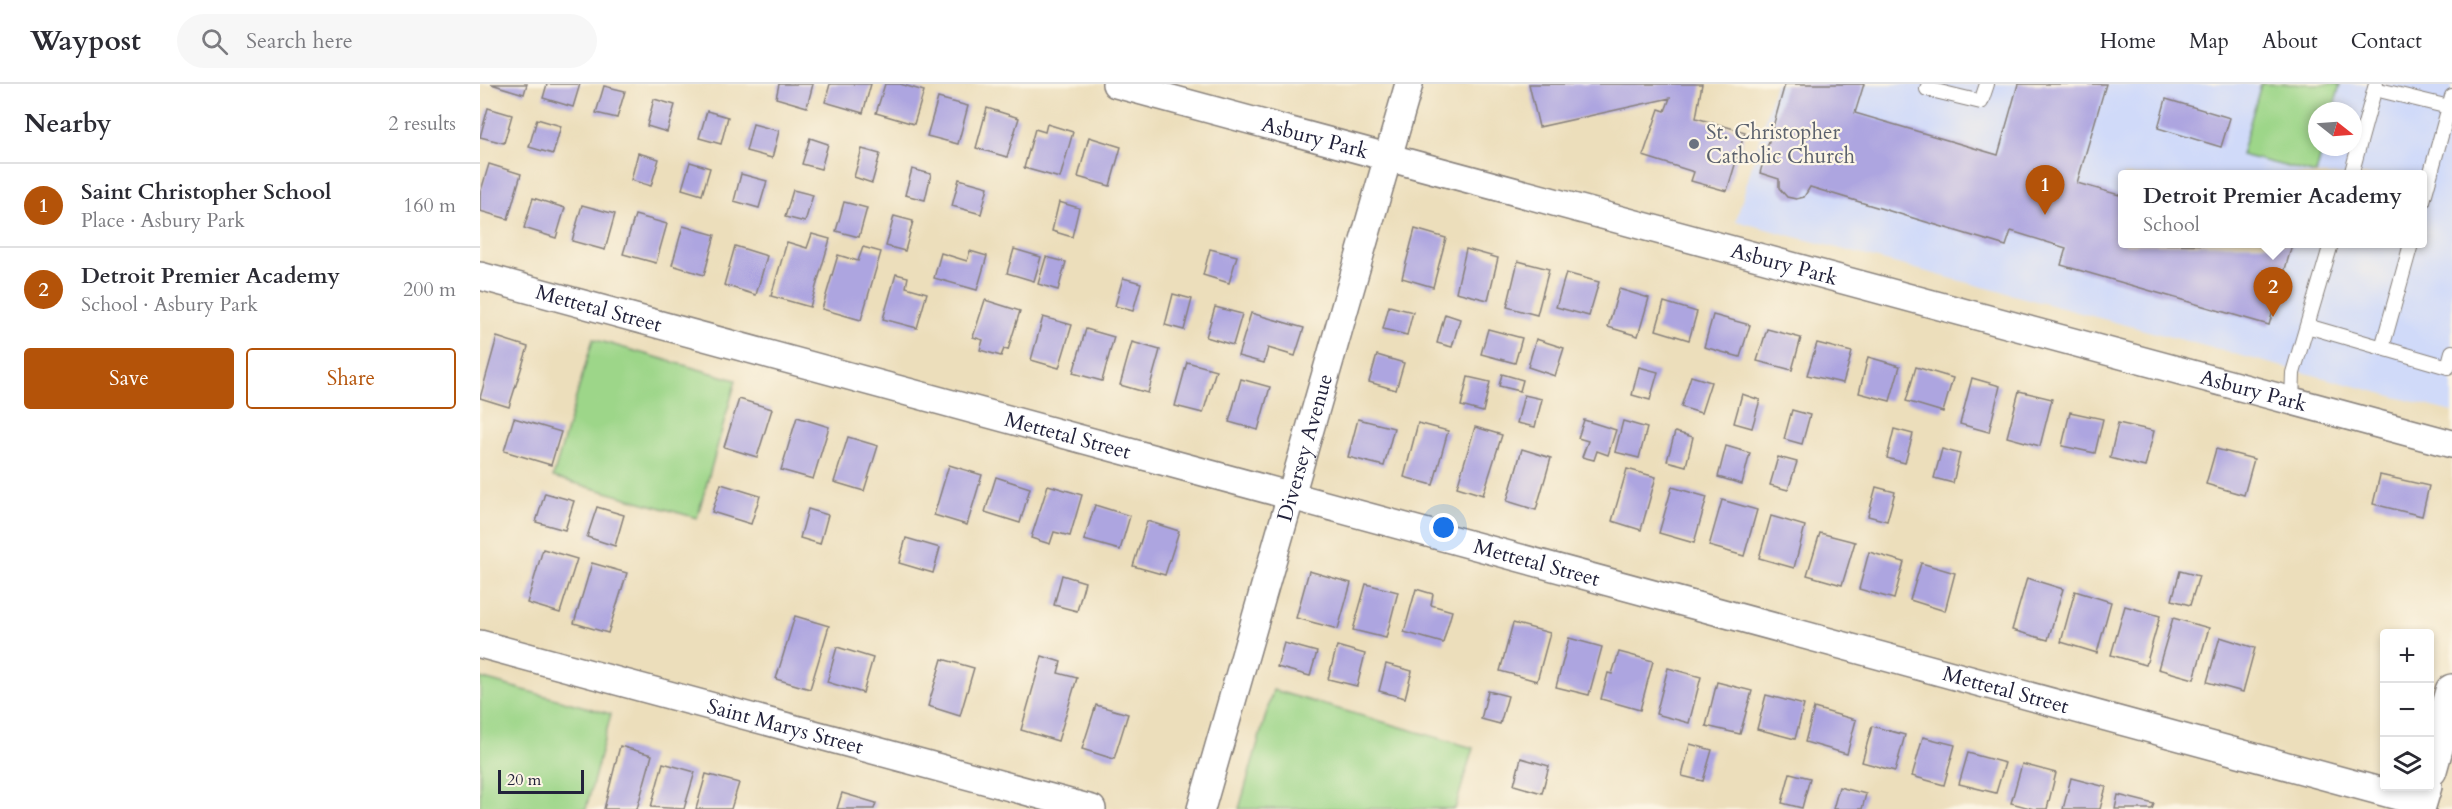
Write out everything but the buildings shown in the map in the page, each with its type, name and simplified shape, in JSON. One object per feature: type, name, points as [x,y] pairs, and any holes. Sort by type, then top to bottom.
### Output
[{"type":"street","name":"Asbury Park","points":[[1116,84],[2452,444]]},
{"type":"street","name":"Diversey Avenue","points":[[1202,809],[1409,84]]},
{"type":"street","name":"Mettetal Street","points":[[480,276],[2421,799]]},
{"type":"street","name":"Saint Marys Street","points":[[480,644],[1092,809]]},
{"type":"street","points":[[2434,761],[2447,731],[2452,691]]},
{"type":"lane","points":[[1929,84],[1927,89],[1982,102],[1987,84]]},
{"type":"lane","points":[[2352,170],[2375,87],[2451,102],[2427,187]]},
{"type":"lane","points":[[2292,400],[2293,373],[2330,248]]},
{"type":"lane","points":[[2382,348],[2410,248]]},
{"type":"lane","points":[[2307,326],[2448,367],[2452,352]]},
{"type":"shaded area","points":[[1775,84],[2452,84],[2452,412],[1736,221]]},
{"type":"green space","points":[[2261,84],[2340,84],[2335,102],[2308,102],[2308,156],[2321,156],[2317,170],[2300,170],[2241,155]]},
{"type":"green space","points":[[593,339],[736,380],[697,518],[553,477]]},
{"type":"green space","points":[[480,678],[611,714],[586,809],[480,809]]},
{"type":"green space","points":[[1273,690],[1473,748],[1455,809],[1239,809]]},
{"type":"place","name":"St. Christopher Catholic Church","points":[[1694,144]]},
{"type":"place","name":"Saint Christopher School","points":[[2045,215]]},
{"type":"place","name":"Detroit Premier Academy","points":[[2273,317]]}]
